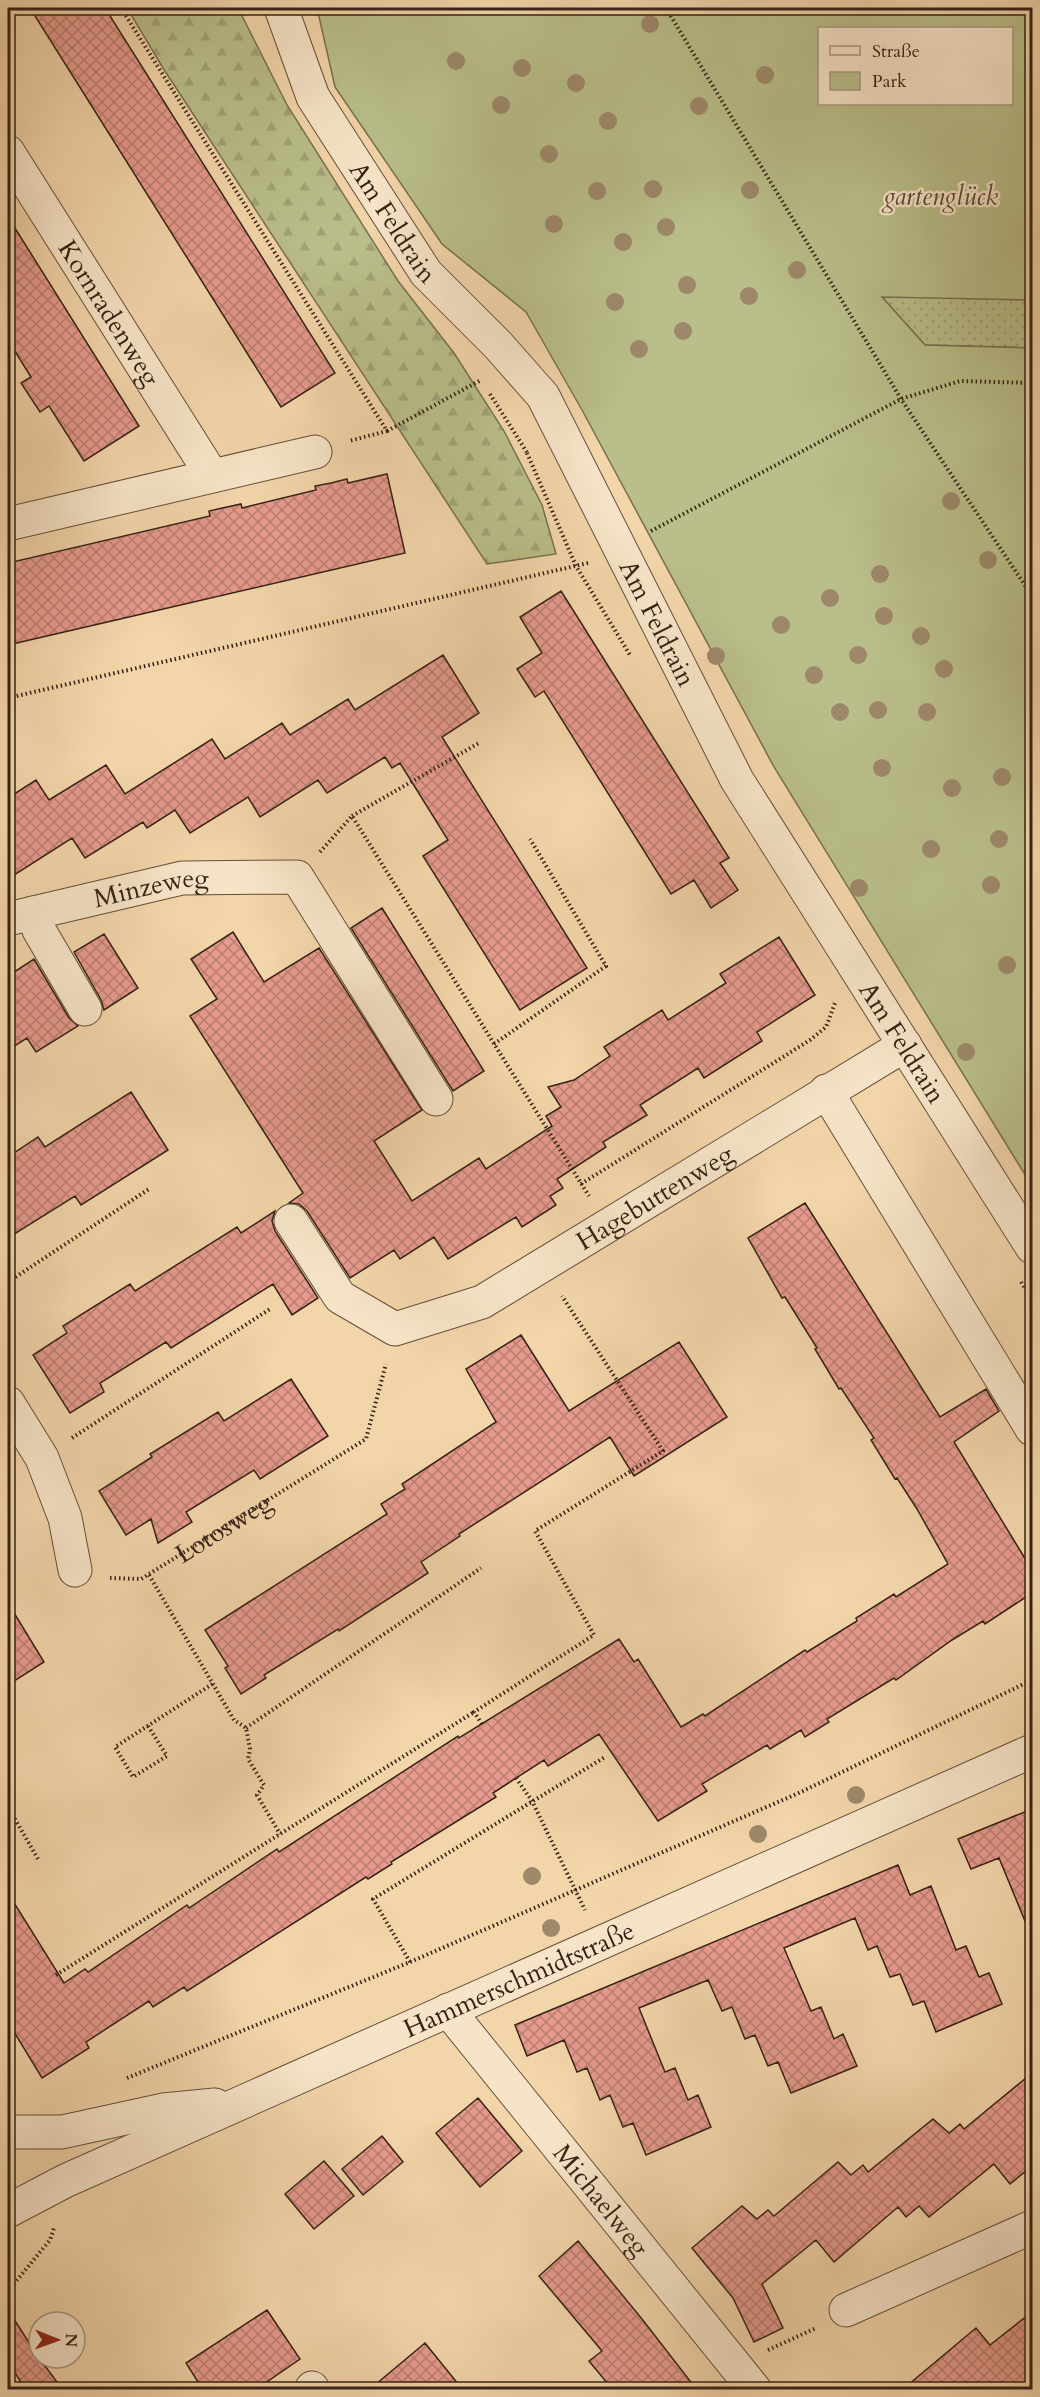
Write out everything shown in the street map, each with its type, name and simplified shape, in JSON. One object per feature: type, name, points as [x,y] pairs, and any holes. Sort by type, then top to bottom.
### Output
[{"type":"street","name":"Am Feldrain","points":[[281,8],[313,97],[426,273],[498,345],[543,396],[737,780],[1032,1248]]},
{"type":"street","name":"Kornradenweg","points":[[8,152],[211,474]]},
{"type":"street","points":[[8,524],[211,474],[315,452]]},
{"type":"street","points":[[297,877],[436,1099]]},
{"type":"street","name":"Minzeweg","points":[[20,916],[182,878],[297,877]]},
{"type":"street","points":[[20,916],[39,930],[85,1009]]},
{"type":"street","name":"Hagebuttenweg","points":[[395,1329],[482,1302],[905,1045]]},
{"type":"street","points":[[826,1091],[1032,1429]]},
{"type":"street","points":[[291,1221],[340,1297],[395,1329]]},
{"type":"street","points":[[8,1403],[42,1458],[65,1518],[75,1570]]},
{"type":"street","name":"Hammerschmidtstraße","points":[[8,2211],[65,2181],[448,2010],[604,1944],[1032,1751]]},
{"type":"street","name":"Michaelweg","points":[[448,2010],[745,2377]]},
{"type":"street","points":[[8,2132],[62,2132],[163,2110],[240,2103]]},
{"type":"street","points":[[846,2310],[1032,2227]]},
{"type":"path","points":[[121,8],[387,431]]},
{"type":"path","points":[[666,8],[901,399],[1032,596]]},
{"type":"path","points":[[315,452],[387,431],[481,380]]},
{"type":"path","points":[[8,698],[596,561],[901,399],[960,381],[1032,382]]},
{"type":"path","points":[[297,877],[352,816],[479,743]]},
{"type":"path","points":[[352,816],[607,1224]]},
{"type":"path","points":[[494,1044],[606,966],[530,839]]},
{"type":"path","points":[[581,1184],[810,1040],[826,1027],[834,1010],[837,993]]},
{"type":"path","points":[[8,1282],[149,1189]]},
{"type":"path","points":[[56,1975],[594,1635],[535,1531],[663,1451],[542,1265]]},
{"type":"path","points":[[42,1458],[270,1309]]},
{"type":"path","name":"Lotosweg","points":[[75,1570],[110,1578],[141,1579],[366,1439],[395,1329]]},
{"type":"path","points":[[246,1728],[481,1568]]},
{"type":"path","points":[[149,1575],[234,1720],[246,1728],[250,1749],[248,1760],[264,1785],[257,1795],[280,1834]]},
{"type":"path","points":[[122,2080],[575,1892],[801,1792],[1032,1680]]},
{"type":"path","points":[[148,1726],[166,1756],[133,1777],[115,1747],[213,1683]]},
{"type":"path","points":[[474,1712],[482,1724]]},
{"type":"path","points":[[410,1962],[373,1899],[605,1757]]},
{"type":"path","points":[[516,1778],[532,1801],[575,1892],[604,1944]]},
{"type":"path","points":[[8,1807],[38,1859]]},
{"type":"path","points":[[8,2291],[50,2240],[60,2215],[65,2181]]},
{"type":"path","points":[[745,2377],[846,2310]]},
{"type":"green space","points":[[127,8],[238,8],[287,105],[398,281],[454,353],[504,431],[542,505],[556,554],[487,564],[163,68]]},
{"type":"green space","name":"gartenglück","points":[[317,8],[1032,8],[1032,300],[882,297],[925,345],[1032,348],[1032,1186],[774,767],[582,410],[526,312],[442,244],[335,87]]},
{"type":"green space","points":[[881,296],[1032,300],[1032,348],[925,345]]},
{"type":"building","points":[[30,8],[105,8],[335,373],[281,407]]},
{"type":"building","points":[[8,217],[139,426],[84,461],[49,406],[40,412],[21,383],[31,377],[8,340]]},
{"type":"building","points":[[387,474],[405,553],[8,645],[8,563],[210,516],[209,511],[241,504],[242,508],[316,490],[315,486],[347,479],[348,483]]},
{"type":"building","points":[[561,591],[729,858],[720,863],[738,890],[711,908],[694,880],[671,894],[544,691],[535,697],[517,669],[542,653],[520,617]]},
{"type":"building","points":[[443,655],[479,713],[442,737],[587,968],[520,1010],[423,856],[448,840],[400,763],[392,768],[385,757],[327,793],[318,780],[260,817],[248,797],[190,833],[175,810],[147,828],[143,822],[85,858],[72,838],[8,879],[8,798],[36,780],[49,800],[106,765],[125,794],[212,739],[225,759],[282,723],[290,735],[348,699],[355,710]]},
{"type":"building","points":[[382,908],[484,1071],[453,1091],[351,928]]},
{"type":"building","points":[[233,932],[264,982],[319,948],[422,1110],[374,1141],[412,1201],[479,1158],[486,1169],[552,1126],[546,1116],[561,1107],[548,1087],[574,1080],[610,1056],[604,1047],[662,1010],[668,1020],[726,983],[720,974],[779,937],[815,995],[757,1032],[762,1041],[704,1078],[698,1068],[640,1105],[647,1115],[603,1142],[606,1147],[557,1179],[563,1188],[550,1196],[556,1205],[522,1227],[516,1217],[448,1259],[434,1237],[400,1259],[394,1250],[350,1278],[307,1211],[299,1204],[289,1203],[303,1193],[190,1016],[217,999],[191,959]]},
{"type":"building","points":[[104,934],[138,988],[104,1010],[101,1000],[74,952]]},
{"type":"building","points":[[34,959],[69,1018],[78,1026],[36,1052],[27,1038],[8,1050],[8,976]]},
{"type":"building","points":[[131,1092],[168,1150],[81,1205],[75,1196],[8,1238],[8,1157],[38,1137],[45,1147]]},
{"type":"building","points":[[805,1203],[940,1417],[986,1389],[999,1411],[954,1442],[1032,1570],[1032,1593],[985,1624],[983,1621],[952,1640],[896,1680],[894,1678],[827,1719],[829,1722],[805,1737],[801,1730],[770,1749],[767,1745],[702,1784],[707,1791],[658,1821],[599,1734],[548,1766],[544,1760],[493,1793],[496,1797],[187,1991],[184,1987],[153,2007],[149,2001],[86,2042],[89,2048],[42,2078],[8,2022],[8,1893],[64,1983],[85,1969],[88,1972],[187,1905],[189,1908],[277,1849],[279,1852],[458,1736],[459,1738],[619,1639],[634,1662],[638,1659],[681,1727],[703,1714],[705,1716],[805,1650],[807,1652],[857,1621],[856,1618],[894,1594],[896,1597],[948,1564],[917,1509],[871,1440],[874,1438],[841,1388],[839,1389],[815,1349],[817,1348],[785,1297],[782,1298],[748,1238]]},
{"type":"building","points":[[275,1211],[272,1221],[275,1231],[318,1298],[292,1315],[273,1284],[171,1348],[166,1342],[100,1383],[104,1392],[70,1413],[33,1355],[67,1333],[63,1326],[130,1284],[135,1291],[237,1227],[241,1233]]},
{"type":"building","points":[[521,1335],[569,1411],[679,1342],[727,1417],[634,1476],[610,1437],[459,1534],[460,1536],[421,1562],[428,1573],[339,1631],[338,1629],[264,1675],[266,1678],[241,1694],[225,1668],[228,1666],[205,1630],[387,1514],[381,1504],[405,1489],[402,1484],[496,1422],[466,1369]]},
{"type":"building","points":[[291,1379],[328,1436],[260,1479],[254,1470],[186,1512],[192,1522],[158,1543],[151,1519],[126,1535],[99,1491],[152,1457],[150,1454],[218,1412],[224,1421]]},
{"type":"building","points":[[8,1603],[44,1662],[8,1685]]},
{"type":"building","points":[[1032,1809],[1032,1938],[999,1858],[971,1869],[958,1839]]},
{"type":"building","points":[[898,1865],[910,1895],[931,1886],[956,1950],[966,1946],[979,1977],[989,1973],[1002,2004],[936,2032],[924,2001],[913,2005],[900,1974],[890,1977],[877,1946],[868,1950],[855,1918],[784,1948],[811,2011],[821,2007],[834,2039],[843,2034],[857,2066],[791,2093],[778,2062],[768,2066],[755,2035],[745,2039],[732,2007],[722,2011],[708,1980],[639,2008],[665,2072],[675,2068],[688,2100],[698,2095],[711,2127],[646,2155],[633,2123],[623,2127],[610,2095],[600,2100],[587,2068],[577,2072],[564,2040],[527,2056],[515,2025]]},
{"type":"building","points":[[1032,2073],[1032,2166],[1010,2184],[994,2164],[929,2217],[919,2206],[906,2217],[898,2207],[834,2262],[816,2240],[762,2284],[783,2328],[754,2342],[733,2298],[692,2248],[742,2206],[757,2219],[768,2210],[774,2216],[838,2162],[851,2175],[863,2165],[868,2172],[933,2119],[949,2133],[960,2124],[964,2129]]},
{"type":"building","points":[[478,2098],[522,2151],[480,2187],[436,2133]]},
{"type":"building","points":[[382,2136],[403,2162],[363,2195],[342,2169]]},
{"type":"building","points":[[324,2161],[354,2196],[314,2229],[285,2194]]},
{"type":"building","points":[[578,2241],[697,2390],[626,2390],[623,2387],[613,2390],[589,2361],[602,2351],[539,2276]]},
{"type":"building","points":[[8,2310],[27,2339],[27,2370],[48,2370],[63,2390],[26,2390],[8,2362]]},
{"type":"building","points":[[267,2310],[300,2359],[255,2390],[203,2390],[186,2363]]},
{"type":"building","points":[[1032,2312],[1032,2390],[902,2390],[976,2328],[990,2345]]},
{"type":"building","points":[[425,2343],[463,2390],[369,2390]]}]
